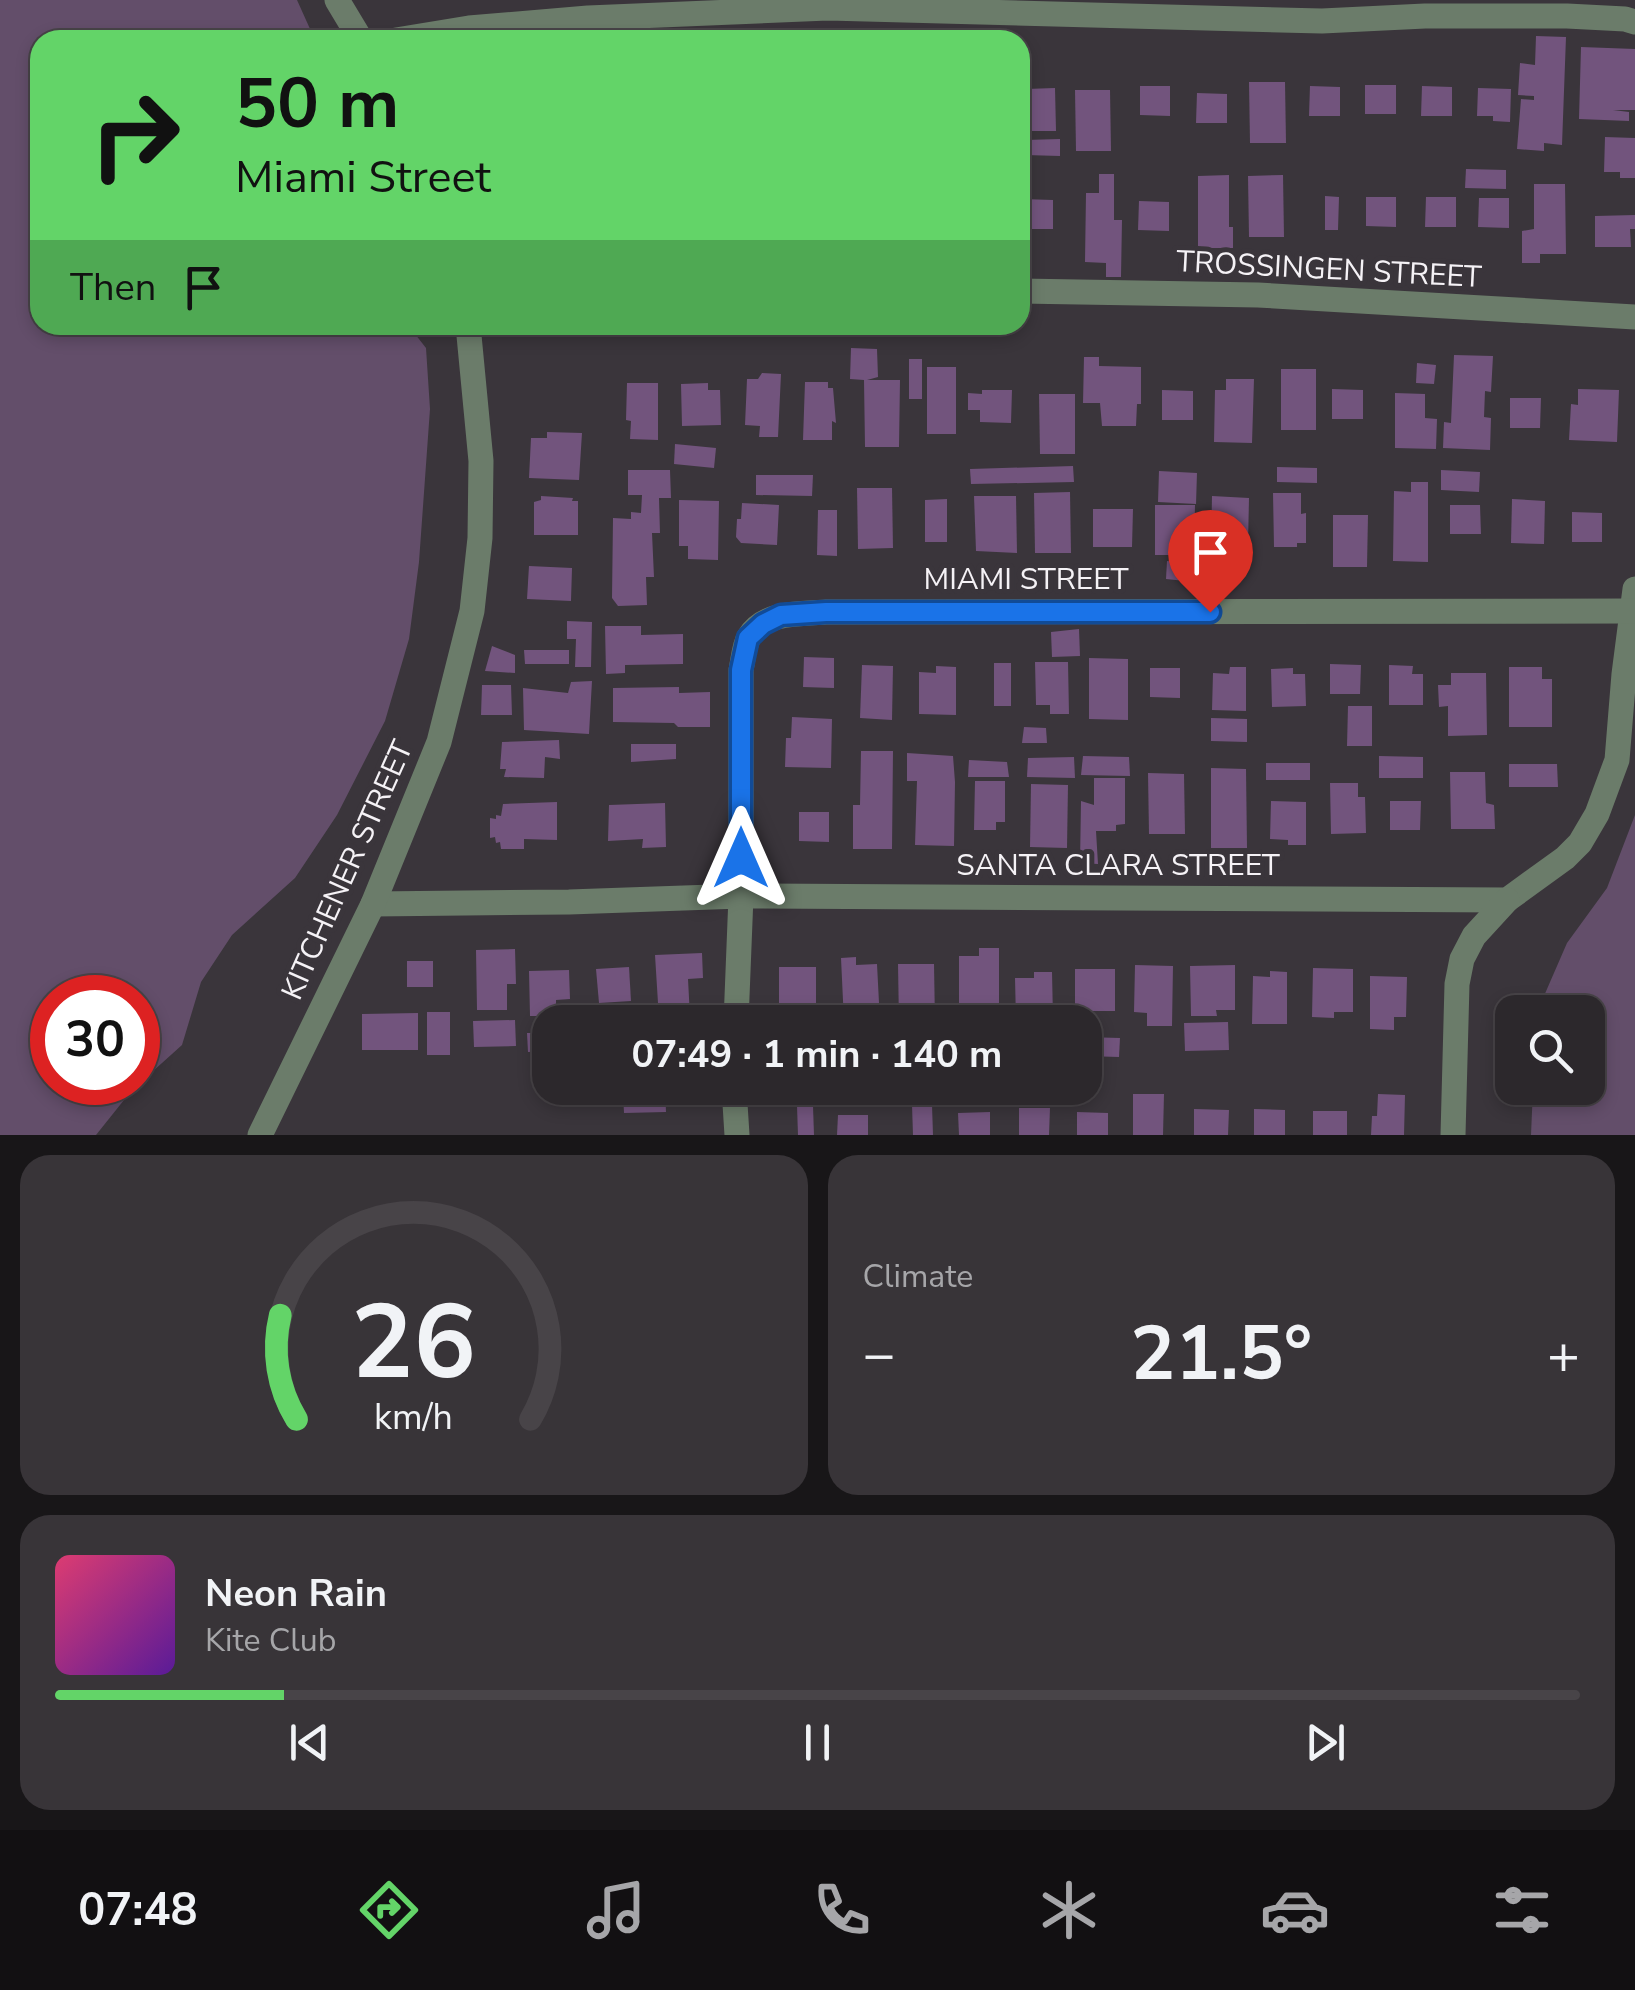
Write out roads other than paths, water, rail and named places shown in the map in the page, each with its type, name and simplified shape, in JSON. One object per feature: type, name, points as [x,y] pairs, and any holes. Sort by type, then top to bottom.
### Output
[{"type":"street","points":[[337,0],[355,30]]},
{"type":"street","points":[[458,30],[588,18],[828,8],[1322,21],[1567,16],[1635,22]]},
{"type":"street","name":"TROSSINGEN STREET","points":[[1030,291],[1258,295],[1635,317]]},
{"type":"street","name":"KITCHENER STREET","points":[[260,1135],[374,904],[439,742],[472,611],[480,538],[481,461],[469,335]]},
{"type":"street","points":[[1453,1135],[1457,984],[1462,959],[1474,936],[1508,900],[1565,858],[1589,831],[1617,760],[1633,600]]},
{"type":"street","name":"MIAMI STREET","points":[[737,1005],[741,670],[748,638],[781,615],[1633,600]]},
{"type":"street","name":"SANTA CLARA STREET","points":[[374,904],[741,896],[1508,900]]},
{"type":"street","points":[[735,1105],[737,1135]]}]
